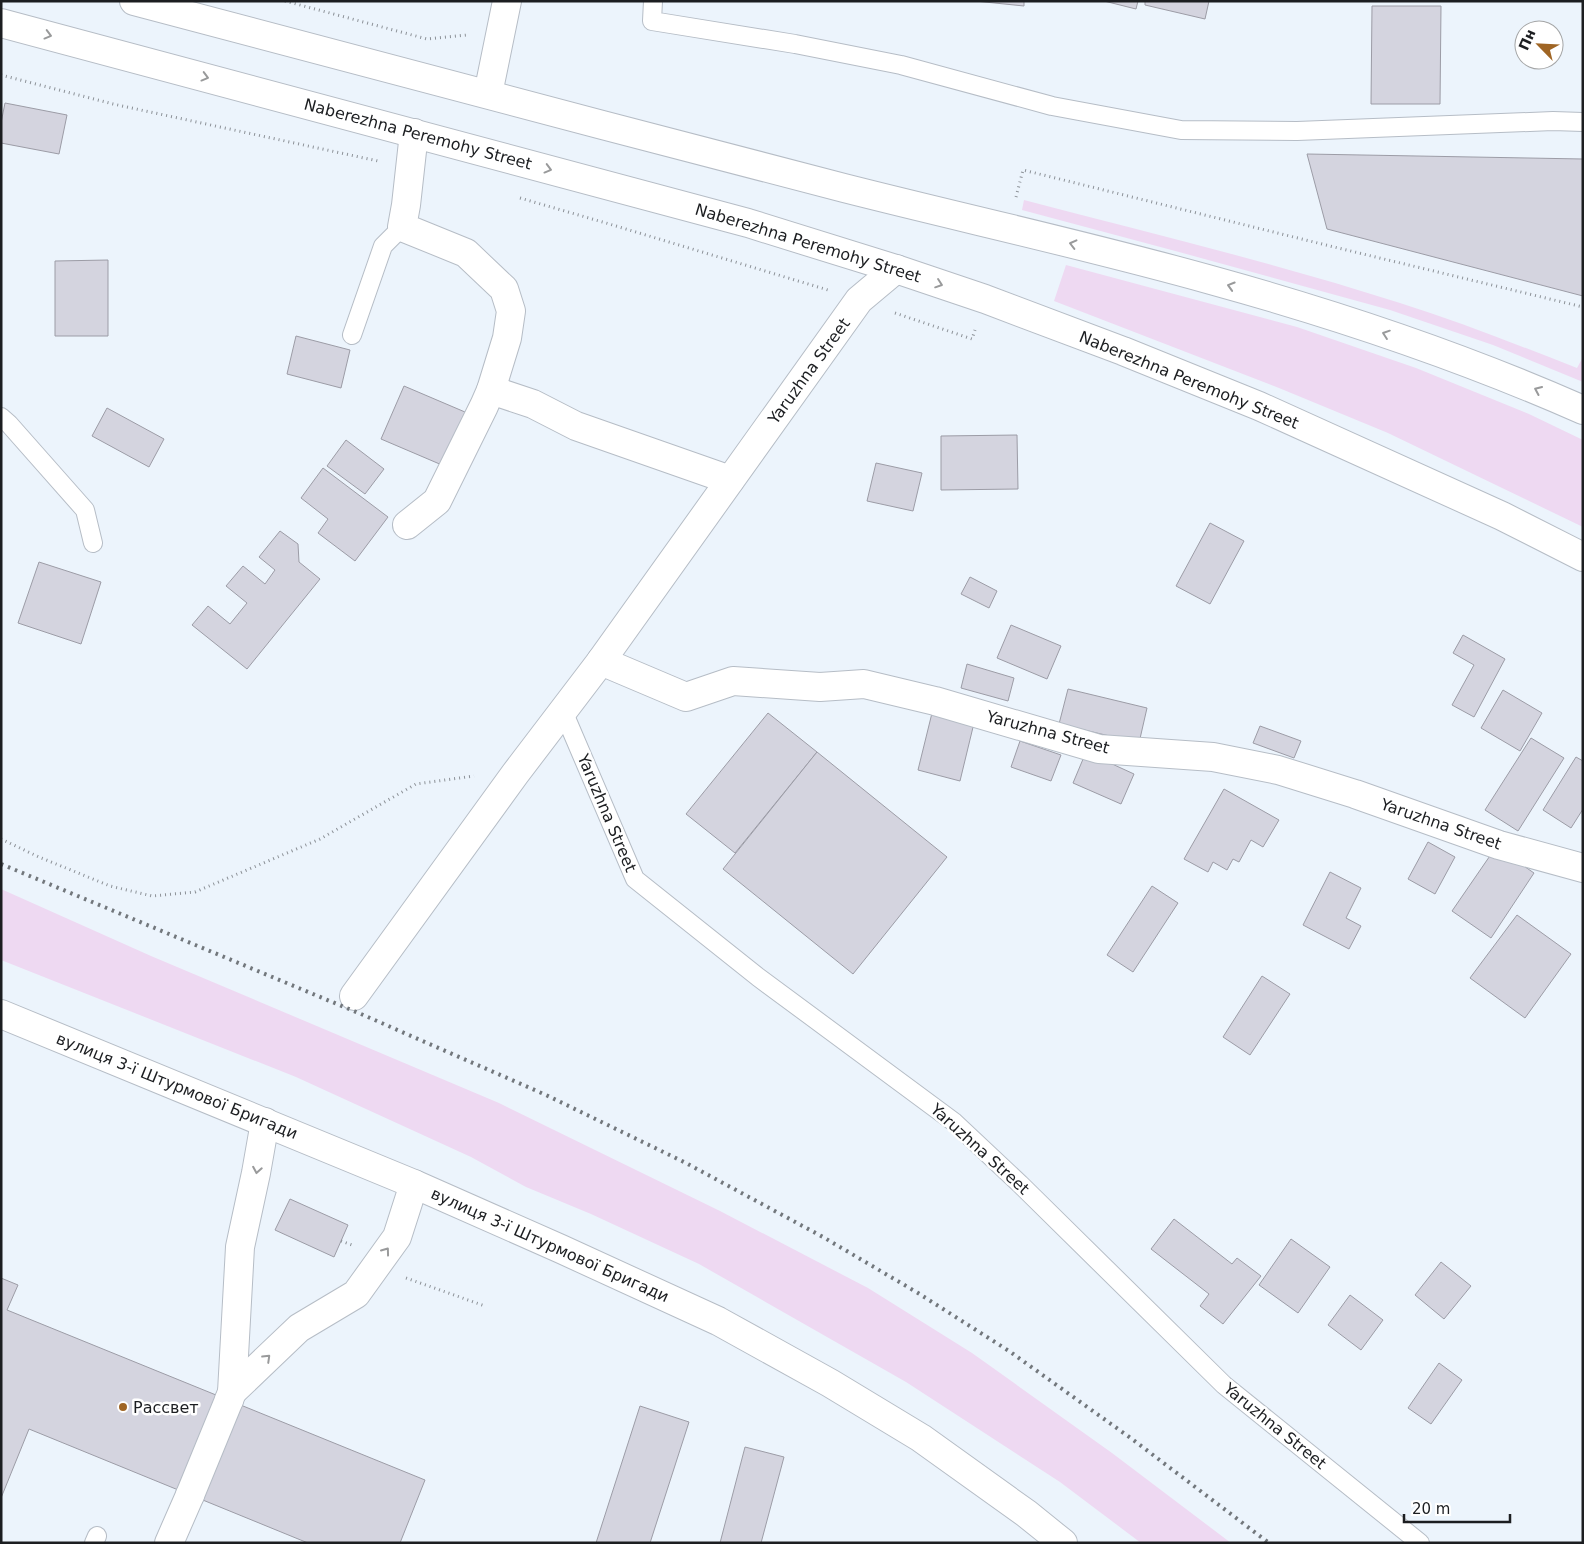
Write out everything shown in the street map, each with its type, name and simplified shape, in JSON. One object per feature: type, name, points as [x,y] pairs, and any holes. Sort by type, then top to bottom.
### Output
[{"type":"main road","points":[[134,1],[845,188],[1212,280],[1371,329],[1450,356],[1528,386],[1583,410]]},
{"type":"main road","points":[[488,94],[506,1]]},
{"type":"main road","name":"Naberezhna Peremohy Street","points":[[1,23],[748,223],[896,269],[1105,344],[1259,406],[1502,516],[1583,557]]},
{"type":"main road","points":[[407,525],[437,501],[491,390],[507,338],[511,311],[504,290],[466,253],[402,227],[414,133]]},
{"type":"main road","name":"Yaruzhna Street","points":[[354,996],[515,774],[601,661],[859,300],[896,269]]},
{"type":"main road","points":[[491,390],[533,404],[576,426],[730,480]]},
{"type":"main road","name":"Yaruzhna Street","points":[[601,661],[686,696],[733,681],[820,687],[864,684],[935,701],[1099,749],[1213,757],[1278,770],[1355,794],[1499,845],[1583,868]]},
{"type":"main road","name":"вулиця 3-ї Штурмової Бригади","points":[[1,1014],[414,1184],[718,1321],[830,1383],[922,1438],[1063,1543]]},
{"type":"main road","points":[[169,1543],[230,1396],[240,1247],[265,1122]]},
{"type":"main road","points":[[230,1396],[299,1328],[356,1294],[397,1237],[414,1184]]},
{"type":"lane","points":[[653,1],[652,21],[796,44],[901,65],[1052,106],[1181,130],[1297,131],[1553,121],[1583,122]]},
{"type":"lane","points":[[352,335],[383,246],[402,227]]},
{"type":"lane","points":[[1,417],[85,510],[93,543]]},
{"type":"lane","name":"Yaruzhna Street","points":[[563,711],[635,879],[758,977],[954,1122],[1020,1184],[1224,1385],[1420,1543]]},
{"type":"path","points":[[285,1],[427,39],[501,32]]},
{"type":"path","points":[[1,75],[112,104],[410,168]]},
{"type":"path","points":[[1016,198],[1023,170],[1583,307]]},
{"type":"path","points":[[513,196],[859,300],[972,339],[976,326]]},
{"type":"path","points":[[1,839],[110,886],[152,896],[195,892],[320,840],[416,784],[466,776],[515,774]]},
{"type":"path","points":[[406,1279],[485,1306]]},
{"type":"shaded area","points":[[1024,200],[1353,288],[1445,318],[1577,368],[1583,357],[1583,382],[1493,345],[1390,310],[1022,210]]},
{"type":"shaded area","points":[[1066,265],[1297,327],[1416,368],[1529,414],[1583,440],[1583,527],[1388,433],[1279,388],[1054,301]]},
{"type":"shaded area","points":[[1,889],[151,956],[499,1103],[720,1211],[868,1288],[972,1353],[1112,1453],[1231,1543],[1141,1543],[1060,1482],[906,1382],[699,1264],[591,1214],[526,1187],[471,1157],[296,1077],[1,960]]},
{"type":"building","points":[[975,1],[1024,1],[1024,6]]},
{"type":"building","points":[[1104,1],[1138,1],[1136,9]]},
{"type":"building","points":[[1145,1],[1209,1],[1205,19],[1145,5]]},
{"type":"building","points":[[1372,6],[1441,6],[1440,104],[1371,104]]},
{"type":"building","points":[[5,103],[67,115],[59,154],[1,143],[1,123]]},
{"type":"building","points":[[1307,154],[1583,159],[1583,296],[1327,229]]},
{"type":"building","points":[[108,260],[108,336],[55,336],[55,261]]},
{"type":"building","points":[[296,336],[350,350],[341,388],[287,374]]},
{"type":"building","points":[[404,386],[472,415],[449,468],[381,439]]},
{"type":"building","points":[[107,408],[164,439],[149,467],[92,436]]},
{"type":"building","points":[[1017,435],[1018,489],[941,490],[941,436]]},
{"type":"building","points":[[346,440],[384,469],[365,494],[327,466]]},
{"type":"building","points":[[876,463],[922,473],[913,511],[867,501]]},
{"type":"building","points":[[323,468],[388,517],[355,561],[318,533],[328,519],[301,498]]},
{"type":"building","points":[[1210,523],[1244,541],[1210,604],[1176,586]]},
{"type":"building","points":[[280,531],[298,544],[299,562],[320,579],[247,669],[192,625],[208,606],[230,624],[247,603],[226,586],[243,566],[265,584],[275,570],[259,557]]},
{"type":"building","points":[[39,562],[101,582],[81,644],[18,623]]},
{"type":"building","points":[[970,577],[997,591],[989,608],[961,594]]},
{"type":"building","points":[[1011,625],[1061,646],[1047,679],[997,658]]},
{"type":"building","points":[[1463,635],[1505,659],[1474,717],[1452,705],[1474,665],[1453,653]]},
{"type":"building","points":[[967,664],[1014,678],[1008,701],[961,688]]},
{"type":"building","points":[[1068,689],[1147,708],[1139,743],[1059,724]]},
{"type":"building","points":[[1503,690],[1542,713],[1520,751],[1481,728]]},
{"type":"building","points":[[768,713],[817,752],[735,853],[686,814]]},
{"type":"building","points":[[932,713],[974,723],[960,781],[918,770]]},
{"type":"building","points":[[1260,726],[1301,741],[1294,758],[1253,743]]},
{"type":"building","points":[[1531,738],[1564,758],[1518,831],[1485,810]]},
{"type":"building","points":[[1020,741],[1061,755],[1051,781],[1011,767]]},
{"type":"building","points":[[817,752],[947,857],[853,974],[723,869]]},
{"type":"building","points":[[1086,752],[1134,774],[1121,804],[1073,783]]},
{"type":"building","points":[[1576,757],[1583,761],[1583,809],[1571,828],[1543,810]]},
{"type":"building","points":[[1224,789],[1279,820],[1263,847],[1251,840],[1239,862],[1233,859],[1227,870],[1213,862],[1208,872],[1184,859]]},
{"type":"building","points":[[1428,842],[1455,857],[1435,894],[1408,879]]},
{"type":"building","points":[[1496,847],[1534,873],[1491,938],[1452,911]]},
{"type":"building","points":[[1330,872],[1361,888],[1346,918],[1361,926],[1349,949],[1303,925]]},
{"type":"building","points":[[1152,886],[1178,903],[1133,972],[1107,955]]},
{"type":"building","points":[[1517,915],[1571,954],[1525,1018],[1470,978]]},
{"type":"building","points":[[1262,976],[1290,994],[1250,1055],[1223,1037]]},
{"type":"building","points":[[290,1199],[348,1225],[334,1257],[275,1230]]},
{"type":"building","points":[[1174,1219],[1232,1264],[1237,1258],[1261,1276],[1223,1324],[1200,1306],[1209,1294],[1151,1249]]},
{"type":"building","points":[[1291,1239],[1330,1267],[1298,1313],[1259,1285]]},
{"type":"building","points":[[1441,1262],[1471,1286],[1444,1319],[1415,1295]]},
{"type":"building","name":"Рассвет","points":[[1,1278],[18,1285],[7,1310],[425,1480],[400,1543],[308,1543],[29,1429],[1,1498]]},
{"type":"building","points":[[1350,1295],[1383,1320],[1361,1350],[1328,1325]]},
{"type":"building","points":[[1439,1363],[1462,1380],[1431,1424],[1408,1408]]},
{"type":"building","points":[[640,1406],[689,1422],[650,1543],[596,1543]]},
{"type":"building","points":[[745,1447],[784,1457],[761,1543],[720,1543]]},
{"type":"railway","points":[[1,864],[361,1014],[546,1095],[686,1163],[823,1237],[918,1293],[1009,1351],[1132,1439],[1269,1543]]},
{"type":"place","name":"Рассвет","points":[[123,1407]]}]
